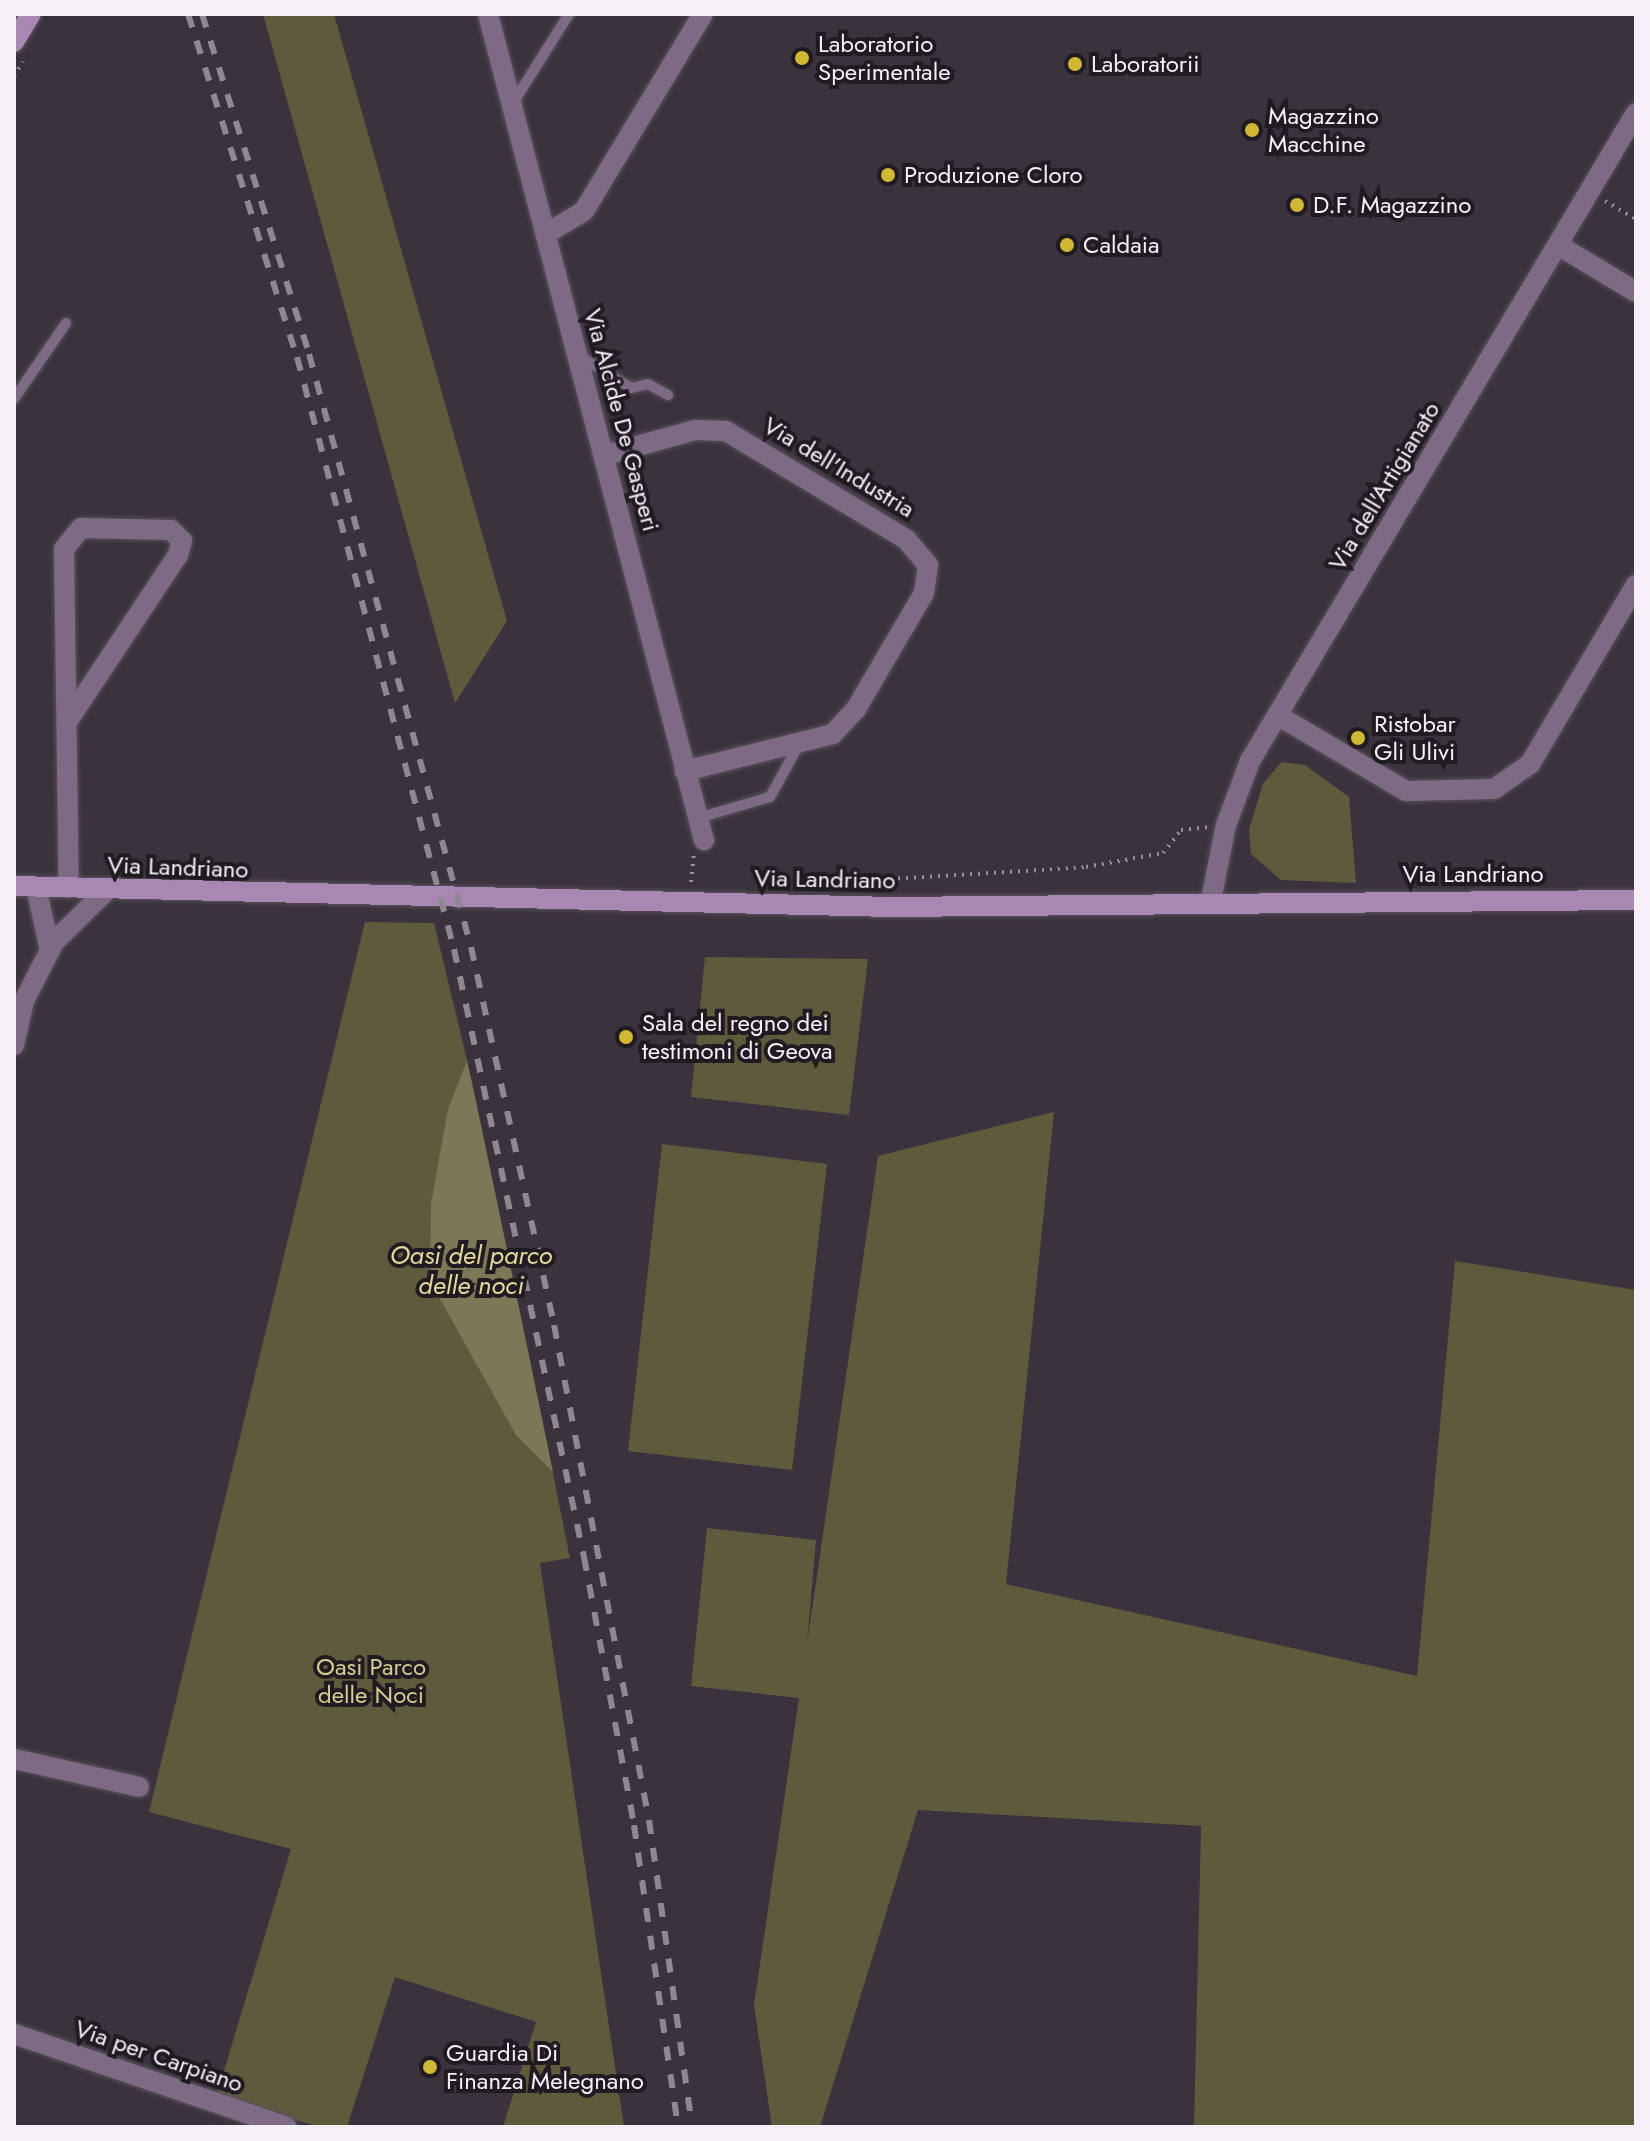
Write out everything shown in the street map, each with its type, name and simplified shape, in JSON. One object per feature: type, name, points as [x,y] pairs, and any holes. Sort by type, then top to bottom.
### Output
[{"type":"street","points":[[14,42],[31,14]]},
{"type":"street","name":"Via Alcide De Gasperi","points":[[488,14],[704,840]]},
{"type":"street","points":[[546,234],[584,211],[703,14]]},
{"type":"street","name":"Via dell'Artigianato","points":[[1211,900],[1226,825],[1277,715],[1636,113]]},
{"type":"street","points":[[1558,245],[1636,292]]},
{"type":"street","name":"Via dell'Industria","points":[[605,455],[695,430],[726,431],[924,556],[927,586],[856,709],[833,734],[797,748],[685,771]]},
{"type":"street","points":[[67,722],[178,555],[182,541],[171,530],[87,528],[66,541],[67,722],[69,888]]},
{"type":"street","points":[[1277,715],[1406,791],[1494,789],[1535,757],[1636,585]]},
{"type":"street","name":"Via Landriano","points":[[14,886],[889,907],[1211,900],[1636,900]]},
{"type":"street","points":[[36,887],[50,950]]},
{"type":"street","points":[[14,1045],[24,1001],[50,950],[75,914],[107,890]]},
{"type":"street","points":[[14,1759],[139,1787]]},
{"type":"street","name":"Via per Carpiano","points":[[14,2034],[287,2127]]},
{"type":"lane","points":[[511,104],[569,14]]},
{"type":"lane","points":[[14,399],[66,323]]},
{"type":"lane","points":[[579,356],[631,388],[648,384],[668,395]]},
{"type":"lane","points":[[698,818],[770,797],[797,748]]},
{"type":"path","points":[[1590,192],[1634,218]]},
{"type":"path","points":[[808,884],[1086,867],[1163,853],[1181,830],[1226,825]]},
{"type":"path","points":[[690,894],[694,851],[704,840]]},
{"type":"green space","points":[[263,14],[334,14],[507,621],[455,703]]},
{"type":"green space","points":[[1281,762],[1305,765],[1349,797],[1356,883],[1281,880],[1251,854],[1249,829],[1263,784]]},
{"type":"green space","name":"Oasi Parco delle Noci","points":[[365,922],[434,923],[482,1122],[570,1558],[540,1563],[624,2127],[503,2127],[536,2022],[395,1977],[347,2127],[320,2127],[216,2097],[291,1849],[149,1812]]},
{"type":"green space","points":[[705,957],[868,959],[849,1115],[691,1097]]},
{"type":"green space","points":[[1054,1112],[1006,1584],[1417,1676],[1455,1261],[1636,1290],[1636,2127],[1194,2127],[1201,1826],[918,1810],[820,2127],[772,2127],[754,2005],[799,1698],[691,1686],[707,1528],[816,1540],[807,1644],[878,1156]]},
{"type":"green space","points":[[662,1144],[827,1164],[792,1470],[628,1451]]},
{"type":"water","name":"Oasi del parco delle noci","points":[[467,1061],[553,1472],[516,1435],[430,1281],[431,1204],[448,1109]]},
{"type":"pier","points":[[467,1057],[471,1060],[531,1342],[554,1476]]},
{"type":"railway","points":[[188,14],[297,357],[454,949],[584,1557],[634,1825],[678,2127]]},
{"type":"railway","points":[[202,14],[309,354],[471,947],[554,1325],[649,1820],[692,2127]]},
{"type":"place","name":"Laboratorio Sperimentale","points":[[802,58]]},
{"type":"place","name":"Laboratorii","points":[[1075,64]]},
{"type":"place","name":"Magazzino Macchine","points":[[1252,130]]},
{"type":"place","name":"Produzione Cloro","points":[[888,175]]},
{"type":"place","name":"D.F. Magazzino","points":[[1297,205]]},
{"type":"place","name":"Caldaia","points":[[1067,245]]},
{"type":"place","name":"Ristobar Gli Ulivi","points":[[1358,738]]},
{"type":"place","name":"Sala del regno dei testimoni di Geova","points":[[626,1037]]},
{"type":"place","name":"Guardia Di Finanza Melegnano","points":[[430,2067]]}]
